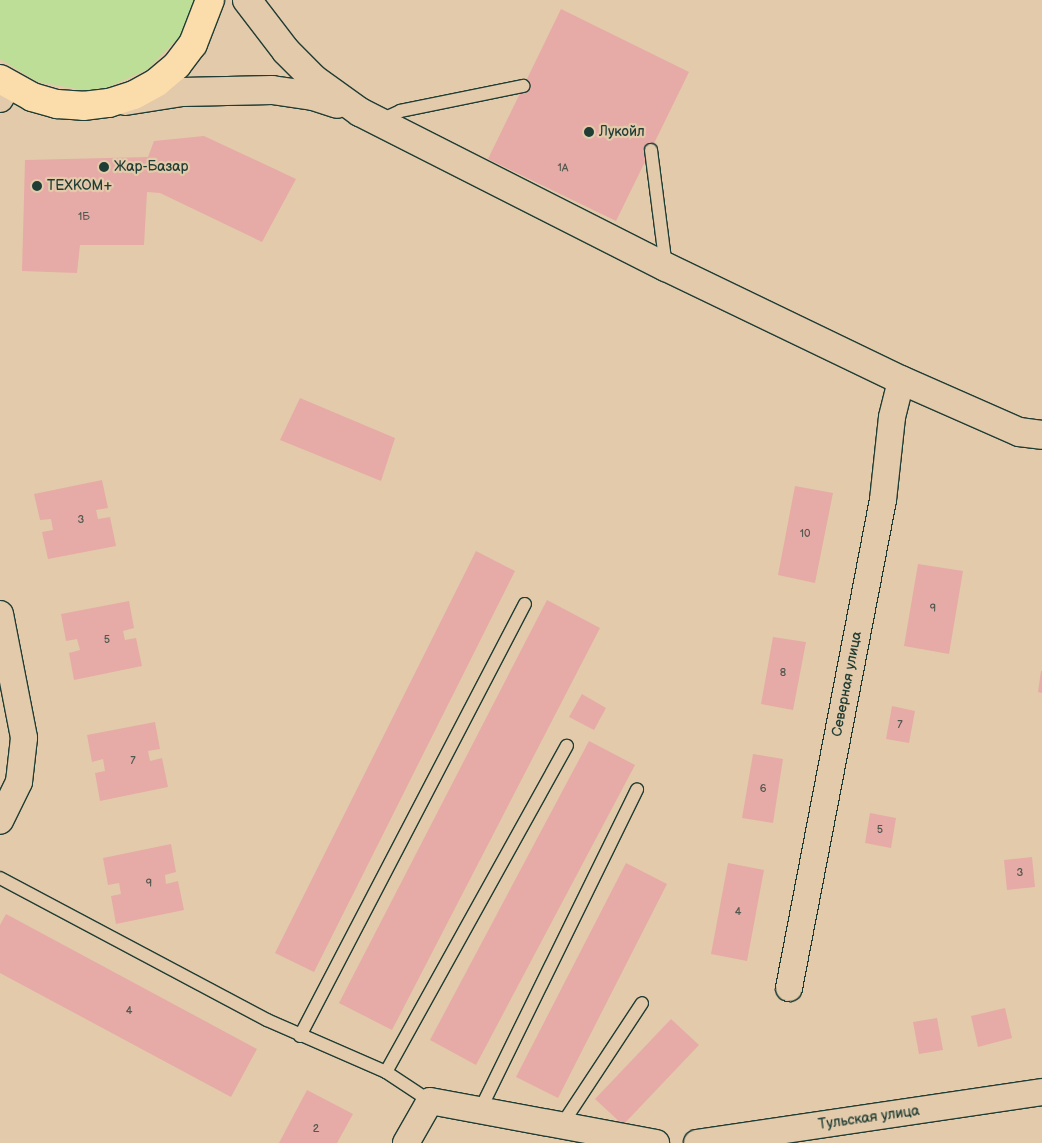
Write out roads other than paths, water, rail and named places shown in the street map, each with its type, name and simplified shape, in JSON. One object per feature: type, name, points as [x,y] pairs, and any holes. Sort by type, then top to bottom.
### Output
[{"type":"main road","points":[[3,88],[57,104],[83,106],[109,103],[142,90],[177,65],[193,44],[210,0]]},
{"type":"street","points":[[248,0],[286,52],[307,72],[369,117]]},
{"type":"street","points":[[109,103],[182,92],[272,90],[312,96],[369,117],[666,267],[901,380],[1019,432],[1042,435]]},
{"type":"street","name":"Северная улица","points":[[788,988],[883,500],[892,417],[901,380]]},
{"type":"street","points":[[0,614],[24,738],[19,782],[0,821]]},
{"type":"street","name":"Тульская улица","points":[[697,1143],[1042,1092]]},
{"type":"street","points":[[406,1143],[430,1101],[656,1143]]},
{"type":"lane","points":[[369,117],[523,86]]},
{"type":"lane","points":[[651,150],[666,267]]},
{"type":"lane","points":[[300,1036],[525,604]]},
{"type":"lane","points":[[386,1072],[567,746]]},
{"type":"lane","points":[[480,1110],[637,789]]},
{"type":"lane","points":[[0,878],[300,1036],[386,1072],[430,1101]]},
{"type":"lane","points":[[561,1126],[642,1003]]},
{"type":"place","name":"Лукойл","points":[[589,132]]},
{"type":"place","name":"Жар-Базар","points":[[104,167]]},
{"type":"place","name":"ТЕХКОМ+","points":[[37,186]]}]
